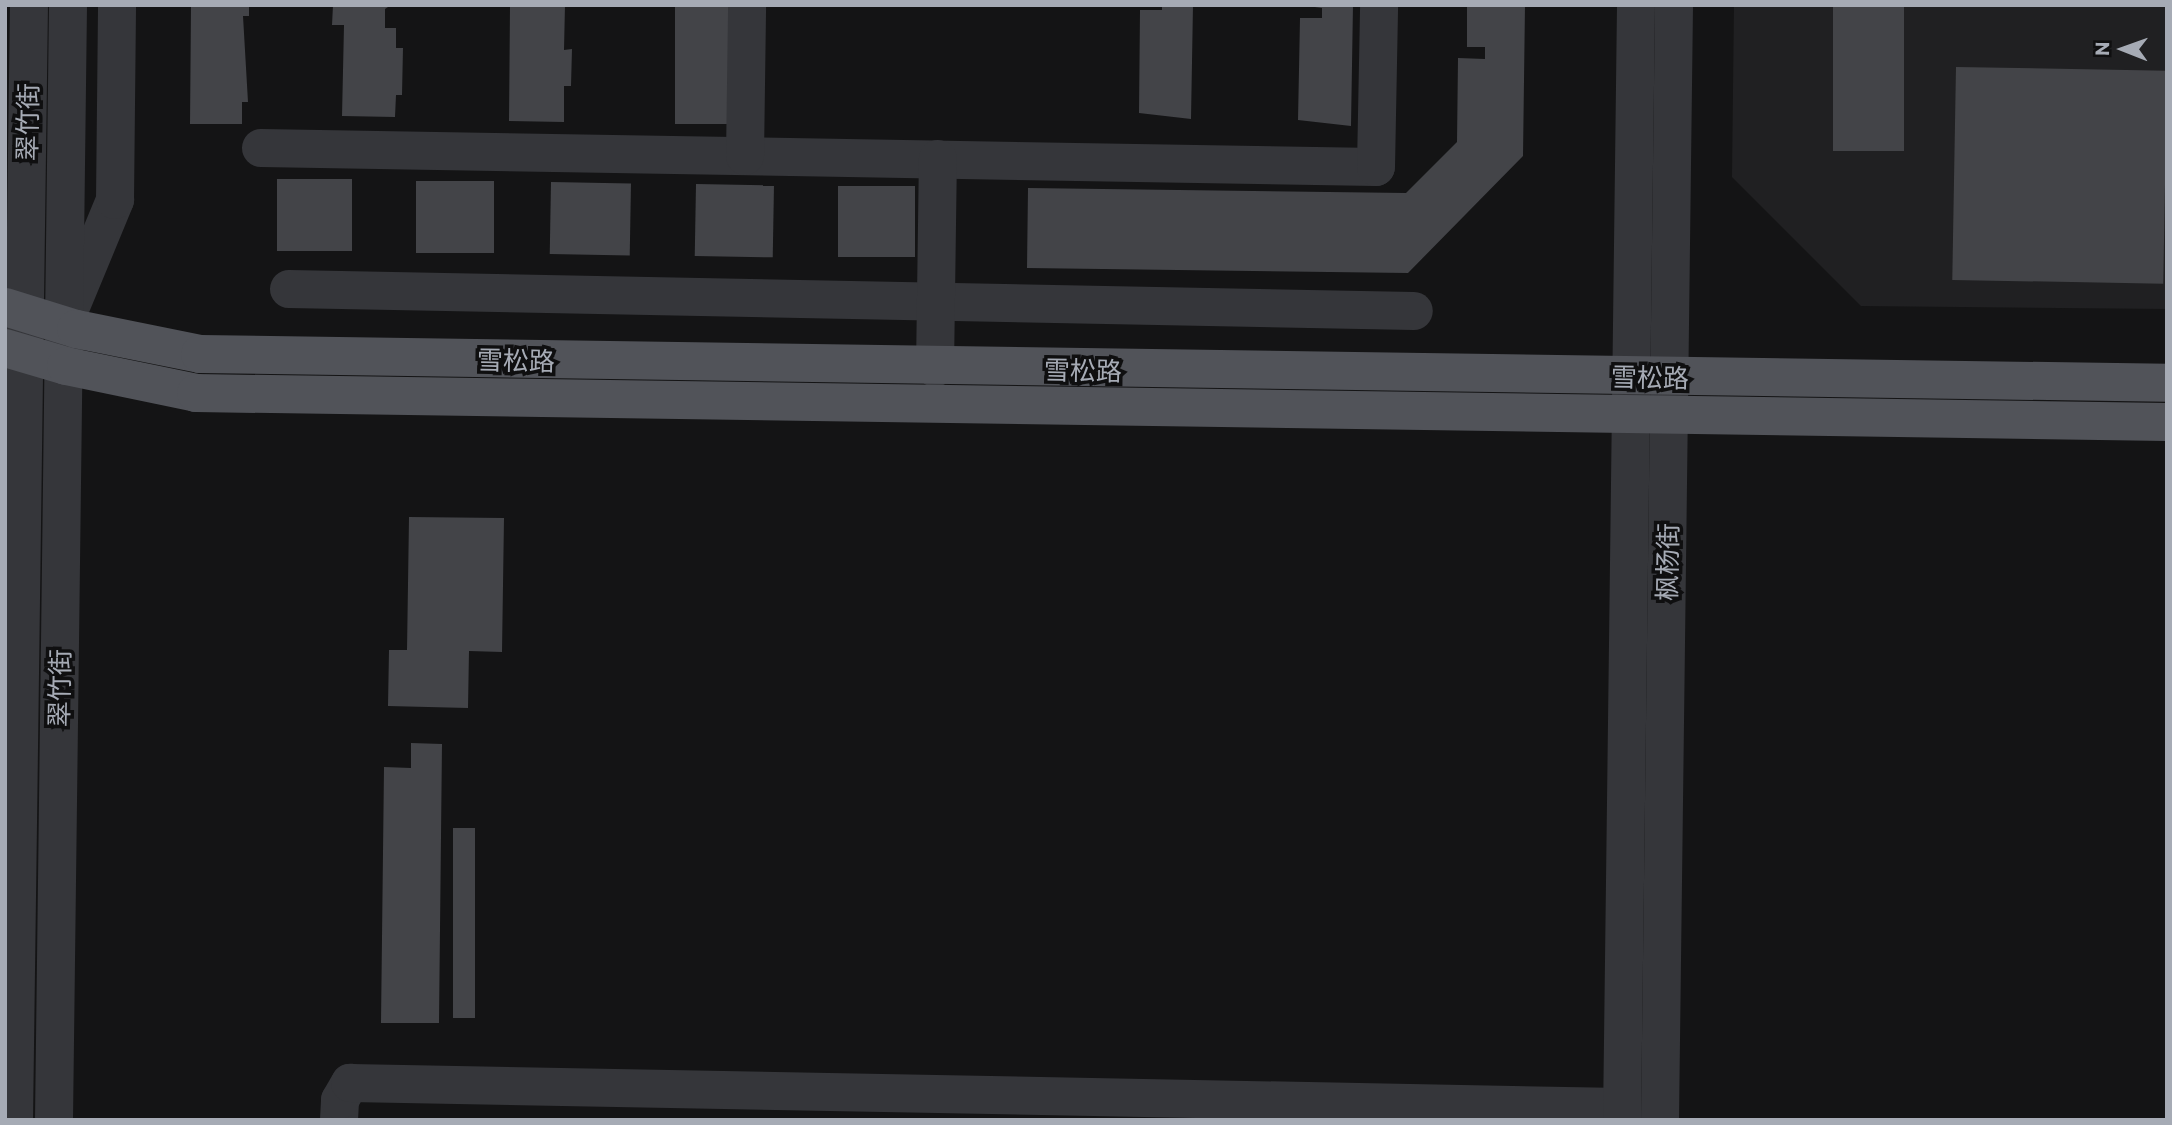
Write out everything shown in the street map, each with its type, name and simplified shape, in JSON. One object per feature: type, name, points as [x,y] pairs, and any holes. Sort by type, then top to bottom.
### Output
[{"type":"main road","name":"雪松路","points":[[15,310],[64,326],[200,354],[935,368],[2167,383]]},
{"type":"main road","name":"雪松路","points":[[15,351],[64,365],[196,393],[2167,422]]},
{"type":"street","name":"翠竹街","points":[[14,1120],[15,310],[29,5]]},
{"type":"street","name":"翠竹街","points":[[54,1120],[68,5]]},
{"type":"street","points":[[64,326],[115,200],[117,5]]},
{"type":"street","points":[[745,156],[747,5]]},
{"type":"street","points":[[261,148],[1376,167],[1379,5]]},
{"type":"street","name":"枫杨街","points":[[1622,1113],[1636,5]]},
{"type":"street","name":"枫杨街","points":[[1660,1120],[1674,5]]},
{"type":"street","points":[[935,368],[938,159]]},
{"type":"street","points":[[289,289],[1414,311]]},
{"type":"street","points":[[339,1120],[340,1100],[351,1083],[1015,1107],[1622,1113]]},
{"type":"shaded area","points":[[1734,5],[2167,5],[2167,309],[1861,306],[1732,177]]},
{"type":"building","points":[[191,5],[249,5],[249,16],[243,16],[248,102],[242,102],[242,124],[190,124]]},
{"type":"building","points":[[333,5],[391,5],[385,9],[385,28],[396,28],[396,48],[403,48],[402,95],[396,95],[395,117],[342,116],[344,25],[332,25]]},
{"type":"building","points":[[510,5],[565,5],[564,50],[572,49],[571,86],[564,86],[564,122],[509,121]]},
{"type":"building","points":[[675,5],[729,5],[729,124],[675,124]]},
{"type":"building","points":[[1162,5],[1193,5],[1191,119],[1139,113],[1140,10],[1162,10]]},
{"type":"building","points":[[1300,5],[1353,5],[1351,126],[1298,120],[1300,18],[1322,18],[1322,8]]},
{"type":"building","points":[[1467,5],[1525,5],[1523,156],[1408,273],[1027,268],[1028,188],[1406,193],[1457,142],[1458,58],[1485,59],[1485,47],[1467,47]]},
{"type":"building","points":[[1833,5],[1904,5],[1904,151],[1833,151]]},
{"type":"building","points":[[1956,67],[2167,71],[2163,284],[1952,280]]},
{"type":"building","points":[[277,179],[352,179],[352,251],[277,251]]},
{"type":"building","points":[[416,181],[494,181],[494,253],[416,253]]},
{"type":"building","points":[[551,182],[631,183],[630,255],[550,254]]},
{"type":"building","points":[[696,184],[774,185],[773,257],[695,256]]},
{"type":"building","points":[[838,186],[915,186],[915,257],[838,257]]},
{"type":"building","points":[[409,517],[504,518],[502,652],[469,651],[468,708],[388,706],[389,650],[407,650]]},
{"type":"building","points":[[411,743],[442,744],[439,1023],[381,1023],[384,767],[411,768]]},
{"type":"building","points":[[453,828],[475,828],[475,1018],[453,1018]]}]
